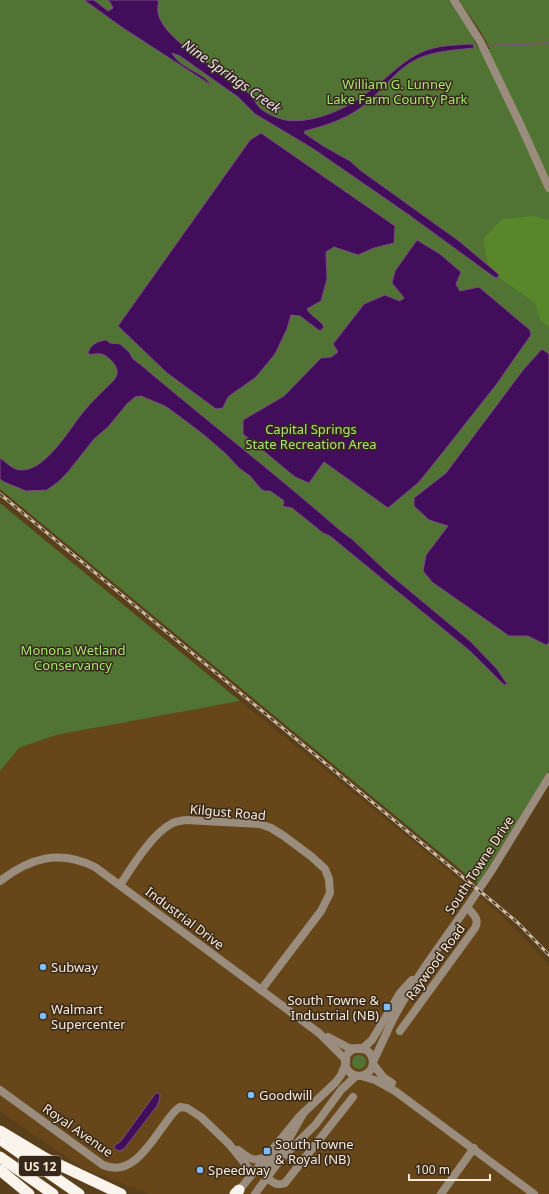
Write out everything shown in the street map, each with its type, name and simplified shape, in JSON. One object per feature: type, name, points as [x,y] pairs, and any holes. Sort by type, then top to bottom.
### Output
[{"type":"highway","points":[[0,1131],[45,1158],[121,1194]]},
{"type":"highway","name":"US 12","points":[[0,1139],[79,1194]]},
{"type":"highway","name":"US 12","points":[[0,1157],[53,1194]]},
{"type":"highway","points":[[0,1170],[29,1194]]},
{"type":"street","points":[[454,0],[482,46],[549,188]]},
{"type":"street","name":"South Towne Drive","points":[[373,1063],[392,1021],[426,965],[467,907],[549,777]]},
{"type":"street","name":"Kilgust Road","points":[[120,884],[157,836],[167,826],[176,821],[186,820],[260,824],[271,828],[284,836],[307,853],[325,869],[329,879],[330,893],[321,911],[261,990]]},
{"type":"street","name":"Industrial Drive","points":[[0,881],[12,872],[24,866],[40,859],[52,857],[73,858],[95,867],[120,884],[319,1033],[346,1062]]},
{"type":"street","name":"Raywood Road","points":[[400,1031],[477,925],[476,918],[467,907]]},
{"type":"street","name":"South Towne Drive","points":[[361,1049],[372,1040],[400,994],[426,965]]},
{"type":"street","name":"Industrial Drive","points":[[319,1033],[350,1048],[361,1049]]},
{"type":"street","points":[[237,1193],[304,1112],[336,1082],[341,1074],[349,1053],[355,1049],[361,1049],[370,1053],[373,1063],[383,1077],[404,1093],[410,1102]]},
{"type":"street","points":[[346,1062],[349,1071],[359,1076],[385,1084],[474,1148],[534,1194]]},
{"type":"street","points":[[255,1194],[280,1160],[316,1124],[341,1090],[359,1076],[368,1074],[373,1063]]},
{"type":"street","name":"Royal Avenue","points":[[0,1090],[108,1167],[122,1166],[135,1162],[172,1114],[180,1107],[191,1109],[229,1144],[252,1174]]},
{"type":"street","points":[[304,1112],[287,1142],[266,1169],[268,1178],[275,1184],[280,1185],[285,1183],[353,1097]]},
{"type":"street","name":"Royal Avenue","points":[[229,1144],[254,1160],[259,1160],[266,1157]]},
{"type":"street","points":[[441,1194],[474,1148]]},
{"type":"shaded area","points":[[84,0],[94,0],[108,11],[113,8],[107,0],[158,0],[158,10],[161,20],[166,29],[182,45],[243,88],[252,97],[257,105],[269,114],[291,121],[320,117],[345,107],[368,92],[403,63],[422,52],[440,47],[473,44],[474,48],[452,50],[417,59],[391,79],[361,108],[346,117],[305,131],[304,133],[350,161],[360,170],[459,241],[496,272],[499,275],[497,278],[312,148],[255,114],[238,97],[180,56],[172,53],[180,63],[203,77],[211,85],[123,28]]},
{"type":"shaded area","points":[[261,133],[395,226],[394,243],[374,248],[358,255],[334,247],[326,252],[327,279],[321,301],[307,309],[324,327],[320,331],[300,316],[291,315],[287,329],[275,354],[256,377],[228,397],[223,408],[216,409],[167,373],[118,326],[250,140]]},
{"type":"shaded area","points":[[417,240],[440,254],[461,272],[456,284],[460,291],[479,287],[530,330],[531,335],[496,385],[418,483],[388,508],[324,462],[309,483],[295,477],[243,434],[243,420],[284,396],[321,358],[331,357],[338,352],[333,344],[364,304],[385,295],[400,301],[404,298],[392,283],[395,271]]},
{"type":"shaded area","points":[[106,340],[110,343],[120,344],[129,352],[133,359],[352,539],[387,572],[470,641],[497,669],[507,684],[505,685],[502,683],[470,651],[330,536],[323,533],[292,508],[282,506],[284,504],[283,500],[270,491],[264,491],[261,489],[250,476],[239,468],[226,454],[204,435],[165,406],[141,396],[135,397],[127,404],[108,427],[94,439],[68,472],[47,490],[26,491],[0,479],[0,458],[18,470],[30,468],[39,464],[57,447],[87,407],[114,380],[117,375],[117,371],[111,360],[101,354],[88,354],[90,348],[94,344]]},
{"type":"shaded area","points":[[542,349],[549,354],[549,643],[546,645],[528,636],[509,636],[432,582],[423,571],[426,555],[448,526],[429,520],[414,506],[414,498],[446,473],[523,370]]},
{"type":"shaded area","points":[[240,701],[432,857],[502,916],[549,965],[549,1194],[149,1194],[82,1168],[0,1111],[0,771],[19,748],[56,735]]},
{"type":"shaded area","points":[[158,1093],[160,1096],[157,1106],[124,1149],[119,1151],[115,1149],[114,1146],[121,1141],[155,1094]]},
{"type":"green space","name":"Capital Springs State Recreation Area","points":[[0,0],[450,0],[467,26],[478,48],[490,49],[481,32],[459,0],[549,0],[549,770],[478,884],[0,489]]},
{"type":"green space","points":[[534,216],[549,220],[549,328],[540,319],[535,303],[498,277],[496,272],[488,265],[483,239],[502,219]]},
{"type":"green space","name":"Monona Wetland Conservancy","points":[[0,503],[240,701],[56,735],[19,748],[0,771]]},
{"type":"green space","points":[[359,1055],[364,1057],[366,1062],[364,1067],[359,1069],[354,1067],[352,1062],[354,1057]]},
{"type":"waterway","name":"Nine Springs Creek","points":[[485,46],[549,43]]},
{"type":"railway","points":[[0,494],[499,907],[518,923],[549,955]]},
{"type":"place","name":"Subway","points":[[43,967]]},
{"type":"place","name":"South Towne & Industrial (NB)","points":[[387,1007]]},
{"type":"place","name":"Walmart Supercenter","points":[[43,1016]]},
{"type":"place","name":"Goodwill","points":[[251,1095]]},
{"type":"place","name":"South Towne & Royal (NB)","points":[[267,1151]]},
{"type":"place","name":"Speedway","points":[[200,1170]]},
{"type":"park label","name":"William G. Lunney Lake Farm County Park","points":[[397,92]]}]
